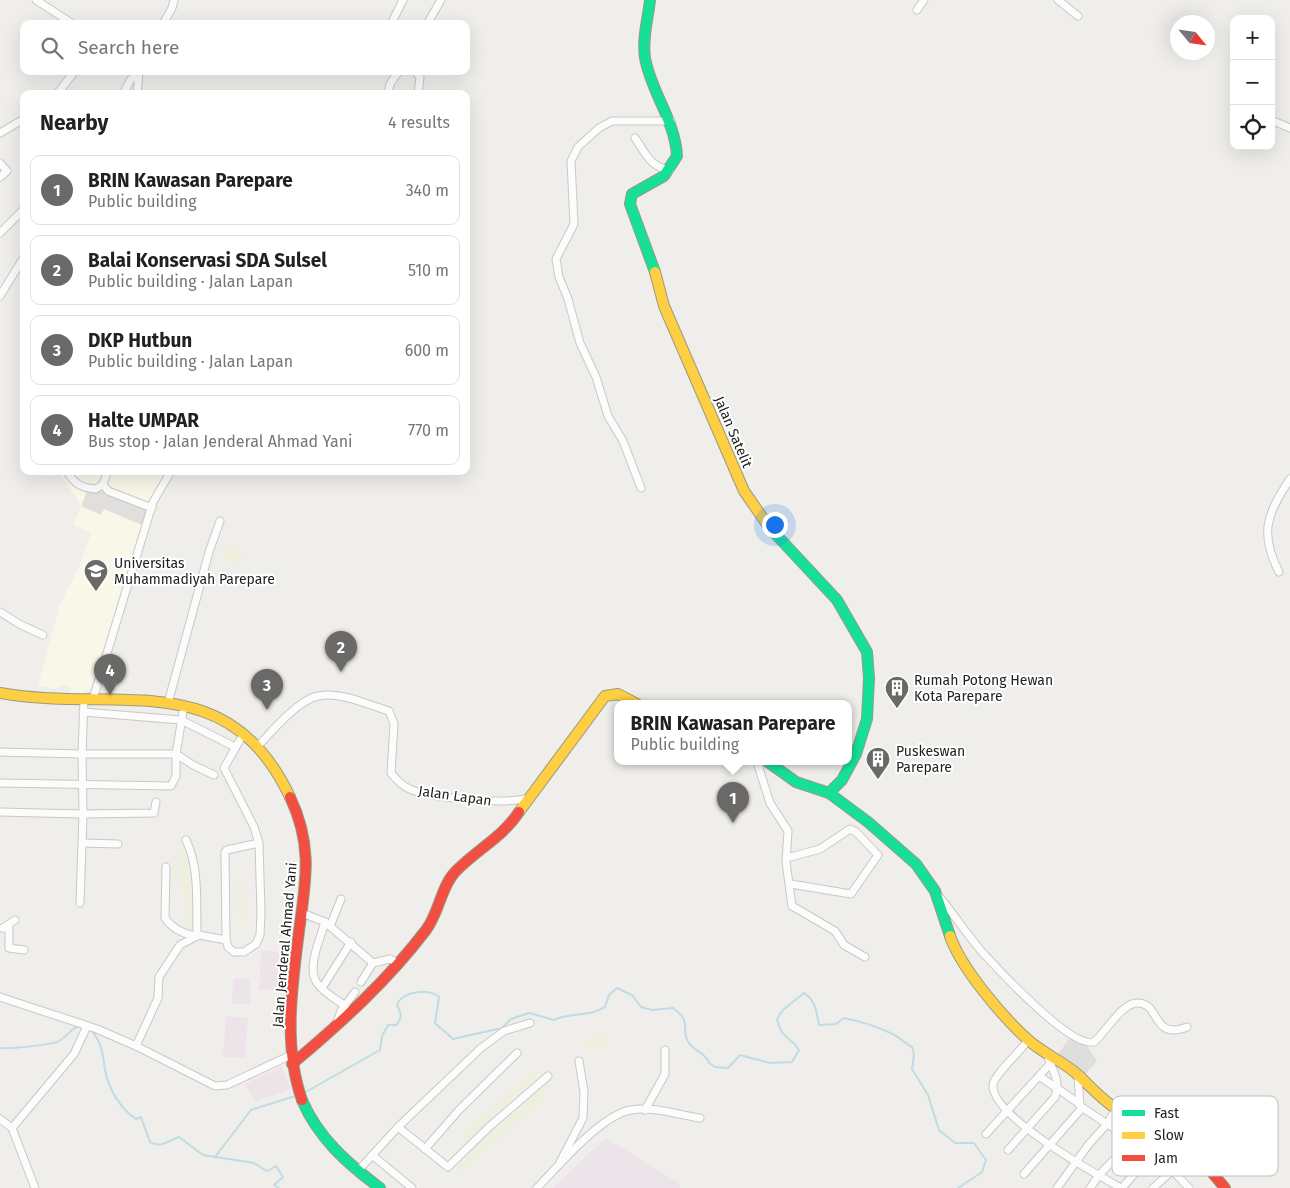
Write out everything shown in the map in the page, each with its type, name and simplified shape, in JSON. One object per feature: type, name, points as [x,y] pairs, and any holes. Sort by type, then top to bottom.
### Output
[{"type":"main road","points":[[650,0],[644,55],[653,82],[671,122],[677,156],[670,170]]},
{"type":"main road","name":"Jalan Satelit","points":[[670,170],[664,176],[632,194],[629,199],[656,275],[664,306],[744,491],[765,523],[837,600],[867,652],[870,678],[867,719],[852,761]]},
{"type":"main road","name":"Jalan Jenderal Ahmad Yani","points":[[0,693],[34,698],[117,698],[184,706],[216,716],[259,745],[271,760],[300,819],[306,850],[302,913],[290,1029],[291,1060],[300,1093],[310,1116],[332,1148],[358,1172],[380,1188]]},
{"type":"main road","points":[[291,1060],[334,1030],[398,962],[429,926],[454,874],[505,830],[605,696],[610,693],[620,694],[630,700]]},
{"type":"main road","points":[[772,765],[787,777],[802,785],[829,793],[837,801],[868,822],[910,859],[935,891],[956,953],[981,987],[1028,1040],[1077,1074],[1093,1092],[1112,1106]]},
{"type":"main road","name":"Jalan Satelit","points":[[829,793],[842,780],[850,765]]},
{"type":"main road","points":[[1215,1176],[1225,1188]]},
{"type":"street","points":[[36,0],[67,20]]},
{"type":"street","points":[[165,20],[174,0]]},
{"type":"street","points":[[393,20],[403,0]]},
{"type":"street","points":[[430,20],[442,0]]},
{"type":"street","points":[[917,10],[924,0]]},
{"type":"street","points":[[1058,0],[1078,16]]},
{"type":"street","points":[[60,90],[72,75]]},
{"type":"street","points":[[126,90],[137,75]]},
{"type":"street","points":[[137,90],[138,75]]},
{"type":"street","points":[[389,90],[390,84],[396,75]]},
{"type":"street","points":[[418,75],[420,77],[418,90]]},
{"type":"street","points":[[0,133],[20,121]]},
{"type":"street","points":[[641,488],[623,441],[608,416],[596,376],[580,343],[568,299],[559,277],[556,259],[574,224],[571,161],[578,147],[599,128],[612,121],[671,122]]},
{"type":"street","points":[[1275,122],[1290,128]]},
{"type":"street","points":[[635,138],[658,168],[670,170]]},
{"type":"street","points":[[0,163],[7,171],[0,177]]},
{"type":"street","points":[[0,233],[20,213]]},
{"type":"street","points":[[0,296],[20,264]]},
{"type":"street","points":[[70,475],[83,488],[96,489],[103,484],[106,475]]},
{"type":"street","points":[[80,903],[83,843],[83,712],[152,508],[169,475]]},
{"type":"street","points":[[1279,572],[1267,541],[1268,520],[1272,506],[1290,479]]},
{"type":"street","points":[[103,484],[108,491],[152,508]]},
{"type":"street","points":[[168,703],[209,552],[220,521]]},
{"type":"street","points":[[0,612],[21,625],[43,635]]},
{"type":"street","name":"Jalan Lapan","points":[[259,745],[288,714],[316,696],[334,696],[389,711],[393,716],[391,773],[400,784],[413,790],[454,797],[500,802],[516,802],[528,798]]},
{"type":"street","points":[[0,783],[171,786],[176,776],[176,754],[184,706]]},
{"type":"street","points":[[83,712],[182,720],[235,747]]},
{"type":"street","points":[[244,734],[226,762],[224,771],[246,810],[259,843],[260,935],[256,944],[244,952],[231,951],[226,940],[225,852],[259,843]]},
{"type":"street","points":[[0,752],[176,754],[214,775]]},
{"type":"street","points":[[758,765],[770,803],[788,831],[787,858],[791,884],[791,904],[794,908],[835,931],[844,945],[865,957]]},
{"type":"street","points":[[0,812],[154,813],[156,802]]},
{"type":"street","points":[[787,858],[820,849],[850,829],[856,832],[878,855],[851,894],[791,884]]},
{"type":"street","points":[[186,840],[192,852],[194,866],[196,936]]},
{"type":"street","points":[[83,843],[118,844]]},
{"type":"street","points":[[166,867],[165,918],[170,924],[185,934],[226,940]]},
{"type":"street","points":[[935,891],[991,961],[1048,1018],[1077,1039],[1091,1043],[1124,1010],[1137,1003],[1147,1006],[1157,1021],[1167,1030],[1177,1031],[1187,1027]]},
{"type":"street","points":[[341,899],[328,923],[313,968],[315,979],[322,988],[345,1006]]},
{"type":"street","points":[[302,913],[328,923],[373,963]]},
{"type":"street","points":[[2,929],[15,920]]},
{"type":"street","points":[[2,929],[9,928],[9,948],[24,950]]},
{"type":"street","points":[[136,1046],[158,998],[159,977],[172,961],[180,945],[196,936]]},
{"type":"street","points":[[322,988],[351,942]]},
{"type":"street","points":[[361,982],[373,963],[390,959],[398,962]]},
{"type":"street","points":[[334,1030],[340,1014],[355,992]]},
{"type":"street","points":[[0,997],[87,1026],[136,1046],[215,1086],[220,1087],[291,1060]]},
{"type":"street","points":[[358,1172],[398,1127],[481,1048],[504,1031],[530,1023]]},
{"type":"street","points":[[12,1128],[74,1054],[87,1026]]},
{"type":"street","points":[[1028,1040],[1020,1053],[1000,1072],[992,1085],[996,1100],[1006,1112],[1028,1129],[1076,1162],[1122,1188],[1132,1176]]},
{"type":"street","points":[[645,1110],[665,1074],[665,1050]]},
{"type":"street","points":[[425,1149],[459,1110],[517,1053]]},
{"type":"street","points":[[1008,1150],[1055,1097],[1057,1076],[1047,1054]]},
{"type":"street","points":[[557,1167],[583,1118],[584,1092],[579,1061]]},
{"type":"street","points":[[986,1134],[1050,1064]]},
{"type":"street","points":[[1024,1174],[1081,1106],[1080,1082],[1077,1074]]},
{"type":"street","points":[[398,1127],[448,1167],[489,1127],[548,1076]]},
{"type":"street","points":[[1039,1076],[1057,1091],[1112,1127]]},
{"type":"street","points":[[537,1188],[557,1167],[610,1119],[631,1110],[645,1110],[700,1118]]},
{"type":"street","points":[[1057,1188],[1112,1116]]},
{"type":"street","points":[[0,1119],[12,1128],[35,1188]]},
{"type":"street","points":[[372,1155],[412,1188]]},
{"type":"street","points":[[1090,1188],[1112,1162]]},
{"type":"street","points":[[1153,1188],[1167,1176]]},
{"type":"street","points":[[1179,1176],[1189,1188]]},
{"type":"shaded area","name":"Universitas Muhammadiyah Parepare","points":[[61,475],[173,475],[149,508],[110,635],[89,691],[85,690],[84,694],[71,693],[71,688],[66,685],[55,689],[38,686],[60,604],[80,565],[91,533],[73,525],[81,506]]},
{"type":"shaded area","points":[[88,489],[101,491],[149,508],[144,526],[104,509],[101,515],[81,506]]},
{"type":"shaded area","points":[[261,950],[283,952],[282,990],[259,990]]},
{"type":"shaded area","points":[[233,979],[250,979],[250,1004],[232,1004]]},
{"type":"shaded area","points":[[226,1016],[248,1018],[245,1058],[223,1057]]},
{"type":"shaded area","points":[[1070,1037],[1087,1046],[1097,1061],[1083,1077],[1057,1056]]},
{"type":"shaded area","points":[[282,1066],[291,1089],[256,1102],[245,1084]]},
{"type":"shaded area","points":[[606,1138],[679,1183],[680,1188],[552,1188]]},
{"type":"green space","points":[[228,542],[245,553],[235,567],[222,557]]},
{"type":"green space","points":[[183,847],[188,857],[193,929],[186,929],[180,871],[179,876],[173,876],[172,864],[179,865],[178,848]]},
{"type":"green space","points":[[236,876],[242,876],[245,924],[238,924]]},
{"type":"green space","points":[[605,1033],[610,1047],[598,1054],[596,1046],[586,1051],[582,1043]]},
{"type":"green space","points":[[537,1068],[541,1073],[468,1139],[462,1133]]},
{"type":"green space","points":[[541,1087],[548,1095],[463,1173],[457,1169]]},
{"type":"waterway","points":[[304,1093],[380,1050],[382,1036],[388,1025],[396,1025],[400,1020],[397,1005],[400,1000],[416,992],[429,992],[439,997],[435,1023],[453,1039],[502,1028],[511,1019],[529,1013],[554,1020],[566,1016],[592,1013],[605,1007],[609,995],[617,988],[632,995],[641,1007],[652,1010],[673,1008],[685,1022],[685,1034],[691,1046],[703,1054],[709,1063],[715,1067],[728,1068],[740,1055],[770,1063],[792,1062],[799,1050],[784,1035],[777,1019],[783,1010],[804,993],[813,1003],[819,1025],[836,1024],[844,1018],[850,1019],[884,1030],[912,1047],[914,1054],[912,1069],[928,1095],[939,1130],[955,1143],[974,1143],[986,1160],[982,1172],[958,1188]]},
{"type":"waterway","points":[[0,1048],[30,1046],[59,1041],[78,1026]]},
{"type":"waterway","points":[[91,1030],[100,1044],[105,1070],[112,1091],[130,1115],[136,1119],[141,1117],[150,1142],[158,1145],[179,1137],[203,1155],[254,1163],[267,1171],[276,1166],[283,1177],[274,1185],[279,1188]]},
{"type":"waterway","points":[[215,1157],[251,1110],[295,1096]]},
{"type":"traffic: fast","points":[[650,0],[645,36],[645,58],[652,83],[672,130],[677,156],[664,176],[632,194],[630,204],[655,272]]},
{"type":"traffic: fast","points":[[769,527],[837,600],[867,652],[869,678],[867,719],[852,761]]},
{"type":"traffic: fast","points":[[772,765],[796,782],[829,793],[842,780],[850,765]]},
{"type":"traffic: fast","points":[[829,793],[868,822],[916,864],[935,891],[950,936]]},
{"type":"traffic: fast","points":[[302,1100],[325,1138],[345,1160],[380,1188]]},
{"type":"traffic: slow","points":[[655,272],[664,306],[744,491],[769,527]]},
{"type":"traffic: slow","points":[[0,693],[43,698],[165,703],[201,711],[234,727],[264,755],[290,797]]},
{"type":"traffic: slow","points":[[519,812],[605,696],[618,694],[629,700]]},
{"type":"traffic: slow","points":[[950,936],[955,949],[983,991],[1017,1029],[1033,1044],[1072,1070],[1112,1106]]},
{"type":"traffic: jam","points":[[290,797],[302,831],[306,863],[291,1016],[293,1059],[296,1080],[302,1100]]},
{"type":"traffic: jam","points":[[292,1064],[346,1017],[380,984],[426,930],[450,878],[463,864],[505,829],[519,812]]},
{"type":"traffic: jam","points":[[1215,1176],[1225,1188]]},
{"type":"place","name":"Universitas Muhammadiyah Parepare","points":[[96,592]]},
{"type":"place","name":"Balai Konservasi SDA Sulsel","points":[[341,672]]},
{"type":"place","name":"Halte UMPAR","points":[[110,695]]},
{"type":"place","name":"Rumah Potong Hewan Kota Parepare","points":[[897,709]]},
{"type":"place","name":"DKP Hutbun","points":[[267,710]]},
{"type":"place","name":"Puskeswan Parepare","points":[[878,780]]},
{"type":"place","name":"BRIN Kawasan Parepare","points":[[733,823]]}]
